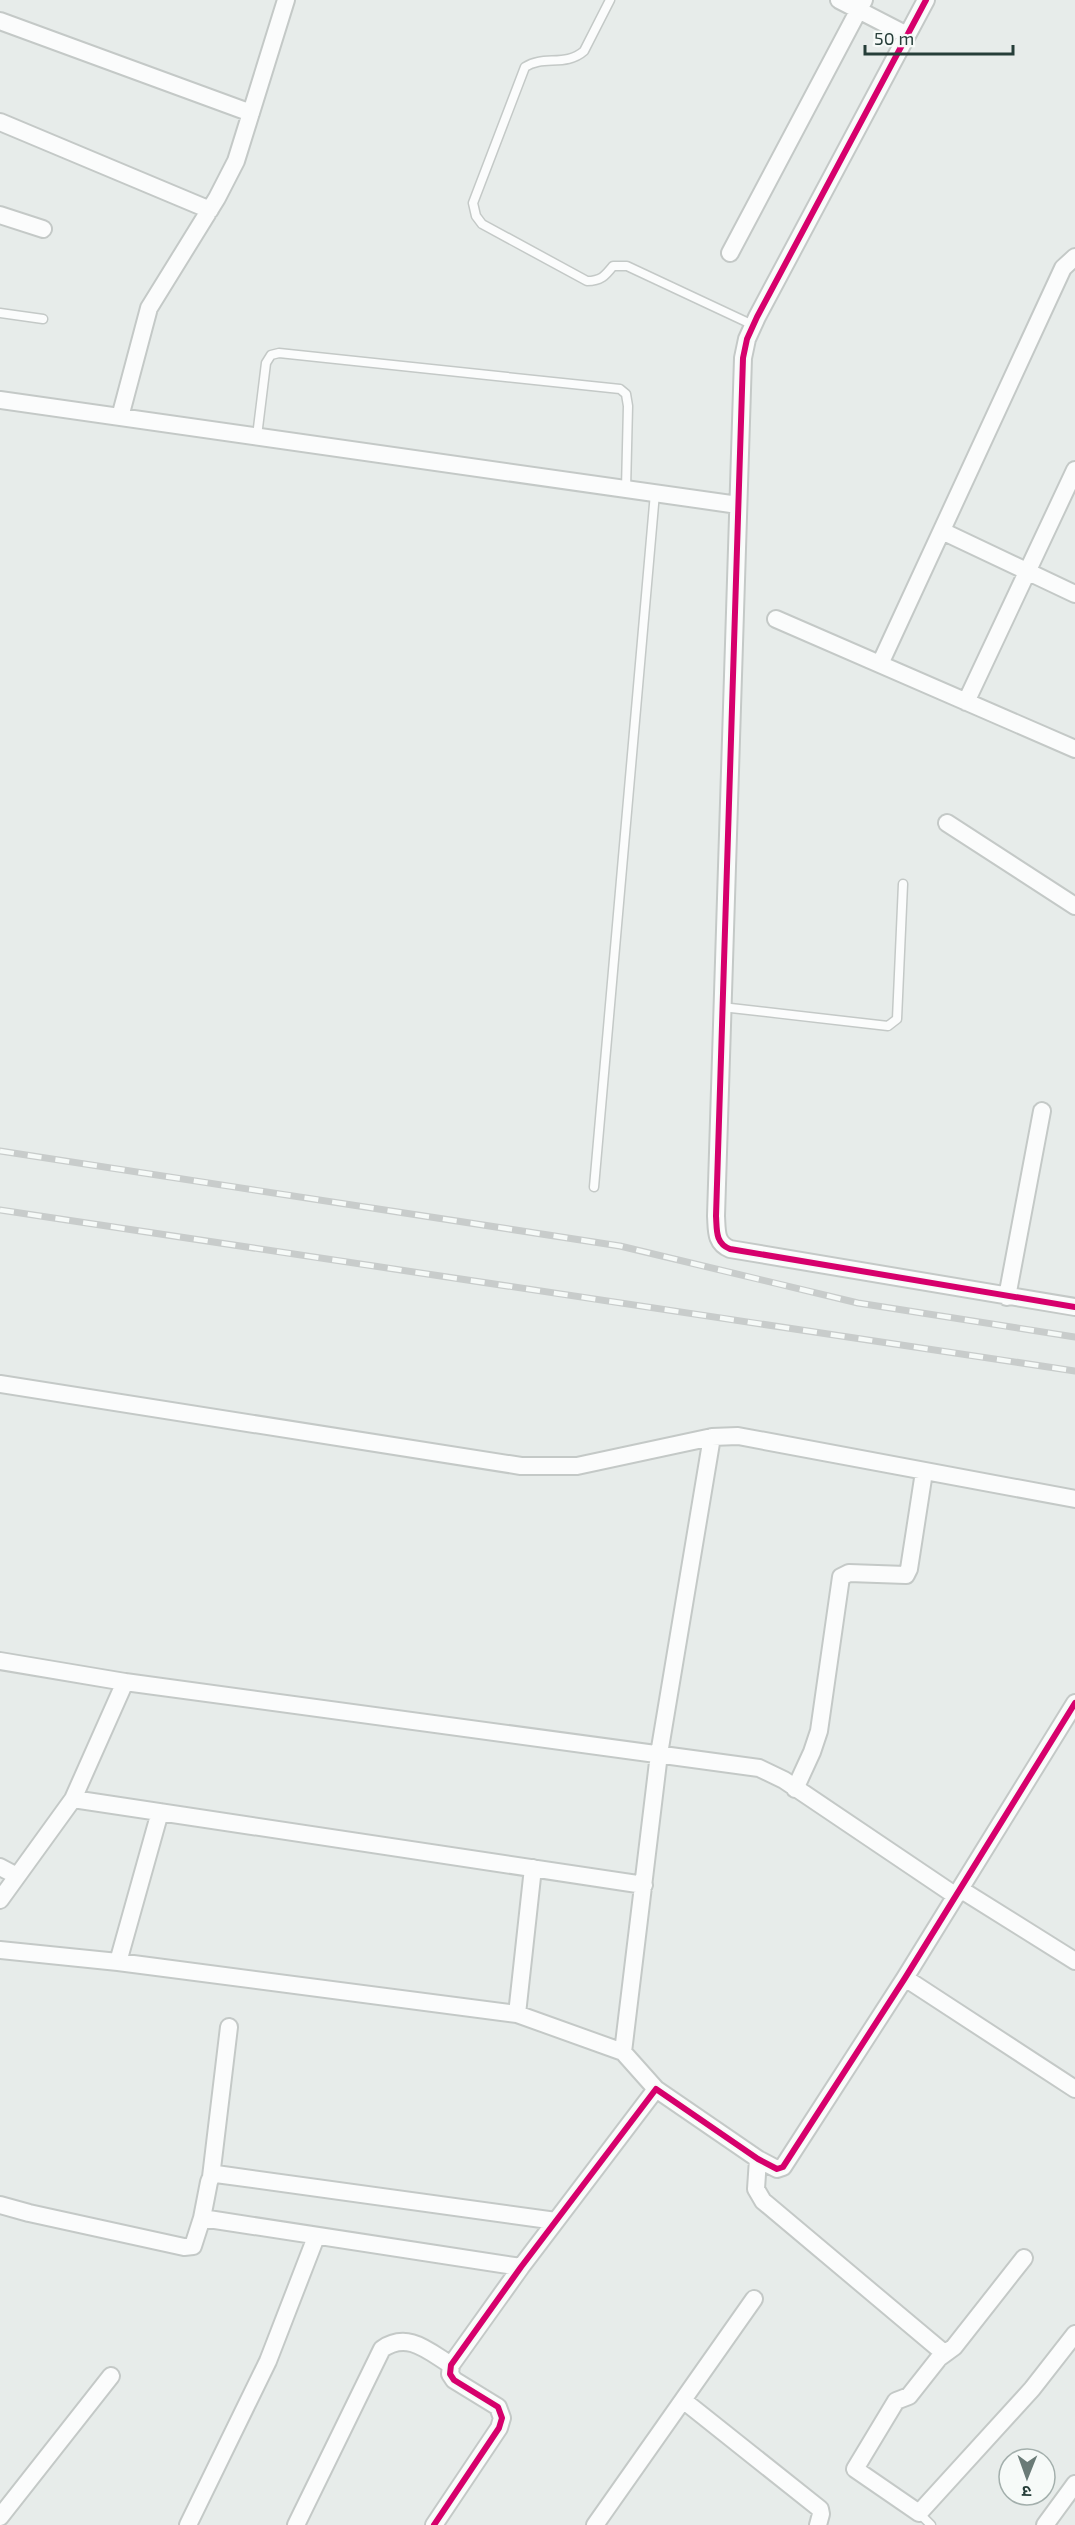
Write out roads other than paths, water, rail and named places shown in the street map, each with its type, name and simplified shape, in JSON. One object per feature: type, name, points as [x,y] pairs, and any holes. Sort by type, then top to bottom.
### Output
[{"type":"street","points":[[120,417],[149,308],[210,210],[236,161],[285,0]]},
{"type":"street","points":[[839,0],[861,5],[907,35]]},
{"type":"street","points":[[926,0],[753,325],[743,358],[722,1007],[717,1238],[722,1245],[1007,1297],[1075,1307]]},
{"type":"street","points":[[730,253],[861,5]]},
{"type":"street","points":[[0,21],[251,113]]},
{"type":"street","points":[[0,122],[210,210]]},
{"type":"street","points":[[0,215],[43,229]]},
{"type":"street","points":[[880,664],[1063,268],[1075,257]]},
{"type":"street","points":[[0,400],[738,505]]},
{"type":"street","points":[[966,702],[1075,470]]},
{"type":"street","points":[[942,531],[1075,594]]},
{"type":"street","points":[[776,619],[1075,749]]},
{"type":"street","points":[[947,823],[1075,906]]},
{"type":"street","points":[[1007,1297],[1042,1111]]},
{"type":"street","points":[[0,1384],[521,1466],[577,1466],[712,1437],[738,1436],[1075,1499]]},
{"type":"street","points":[[623,2052],[659,1754],[712,1437]]},
{"type":"street","points":[[795,1789],[819,1731],[841,1577],[849,1573],[906,1575],[909,1569],[924,1472]]},
{"type":"street","points":[[0,1661],[125,1682],[759,1768],[770,1772],[958,1893],[1075,1961]]},
{"type":"street","points":[[0,1900],[73,1799],[125,1682]]},
{"type":"street","points":[[0,1950],[118,1962],[517,2014],[623,2052],[656,2089],[758,2159],[777,2169],[783,2167],[958,1893],[1068,1731],[1075,1703]]},
{"type":"street","points":[[73,1799],[644,1885]]},
{"type":"street","points":[[118,1962],[160,1812]]},
{"type":"street","points":[[0,1867],[17,1876]]},
{"type":"street","points":[[517,2014],[533,1868]]},
{"type":"street","points":[[905,1978],[1075,2090]]},
{"type":"street","points":[[0,2205],[184,2247],[193,2246],[211,2177],[229,2027]]},
{"type":"street","points":[[434,2525],[499,2428],[501,2418],[498,2407],[453,2380],[450,2374],[452,2365],[521,2267],[656,2089]]},
{"type":"street","points":[[758,2159],[756,2189],[764,2201],[944,2354]]},
{"type":"street","points":[[211,2177],[216,2174],[556,2221]]},
{"type":"street","points":[[202,2218],[521,2267]]},
{"type":"street","points":[[188,2525],[268,2361],[316,2237]]},
{"type":"street","points":[[1024,2258],[954,2347],[944,2354],[909,2396],[896,2402],[855,2469],[919,2513],[1032,2389],[1075,2334]]},
{"type":"street","points":[[595,2525],[754,2299]]},
{"type":"street","points":[[296,2525],[382,2349],[392,2342],[411,2341],[452,2365]]},
{"type":"street","points":[[0,2517],[111,2376]]},
{"type":"street","points":[[683,2400],[820,2509],[818,2525]]},
{"type":"street","points":[[1045,2525],[1075,2484]]},
{"type":"lane","points":[[610,0],[584,51],[579,56],[560,62],[532,62],[525,67],[473,203],[476,216],[482,224],[588,280],[596,281],[604,277],[613,266],[627,266],[753,325]]},
{"type":"lane","points":[[0,313],[43,319]]},
{"type":"lane","points":[[257,436],[266,363],[271,355],[279,353],[620,389],[626,394],[628,406],[626,489]]},
{"type":"lane","points":[[594,1187],[656,493]]},
{"type":"lane","points":[[722,1007],[888,1026],[894,1024],[897,1019],[903,884]]},
{"type":"lane","points":[[919,2513],[931,2525]]},
{"type":"railway","points":[[0,1151],[620,1246],[858,1303],[1075,1337]]},
{"type":"railway","points":[[0,1210],[1075,1371]]}]
